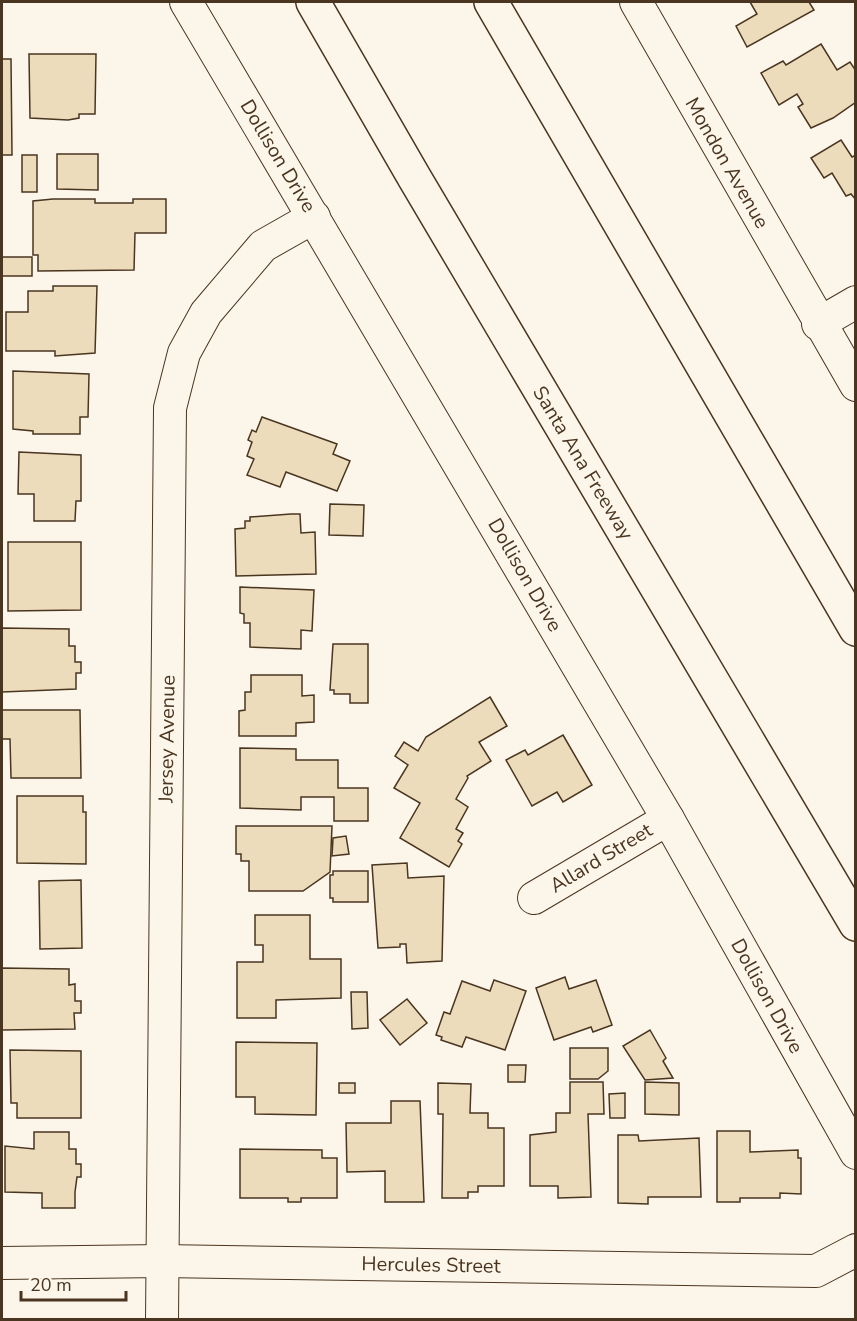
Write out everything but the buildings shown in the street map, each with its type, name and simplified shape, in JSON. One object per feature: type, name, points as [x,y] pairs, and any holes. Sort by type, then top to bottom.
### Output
[{"type":"highway","name":"Santa Ana Freeway","points":[[313,2],[426,198],[855,924]]},
{"type":"highway","points":[[490,2],[855,629]]},
{"type":"street","name":"Dollison Drive","points":[[186,2],[668,819],[855,1153]]},
{"type":"street","name":"Mondon Avenue","points":[[636,2],[818,324],[855,385]]},
{"type":"street","name":"Jersey Avenue","points":[[162,1320],[170,408],[184,353],[206,313],[263,246],[314,218]]},
{"type":"street","points":[[818,324],[855,302]]},
{"type":"street","name":"Allard Street","points":[[534,898],[668,819]]},
{"type":"street","name":"Hercules Street","points":[[2,1263],[162,1261],[816,1271],[855,1250]]}]
